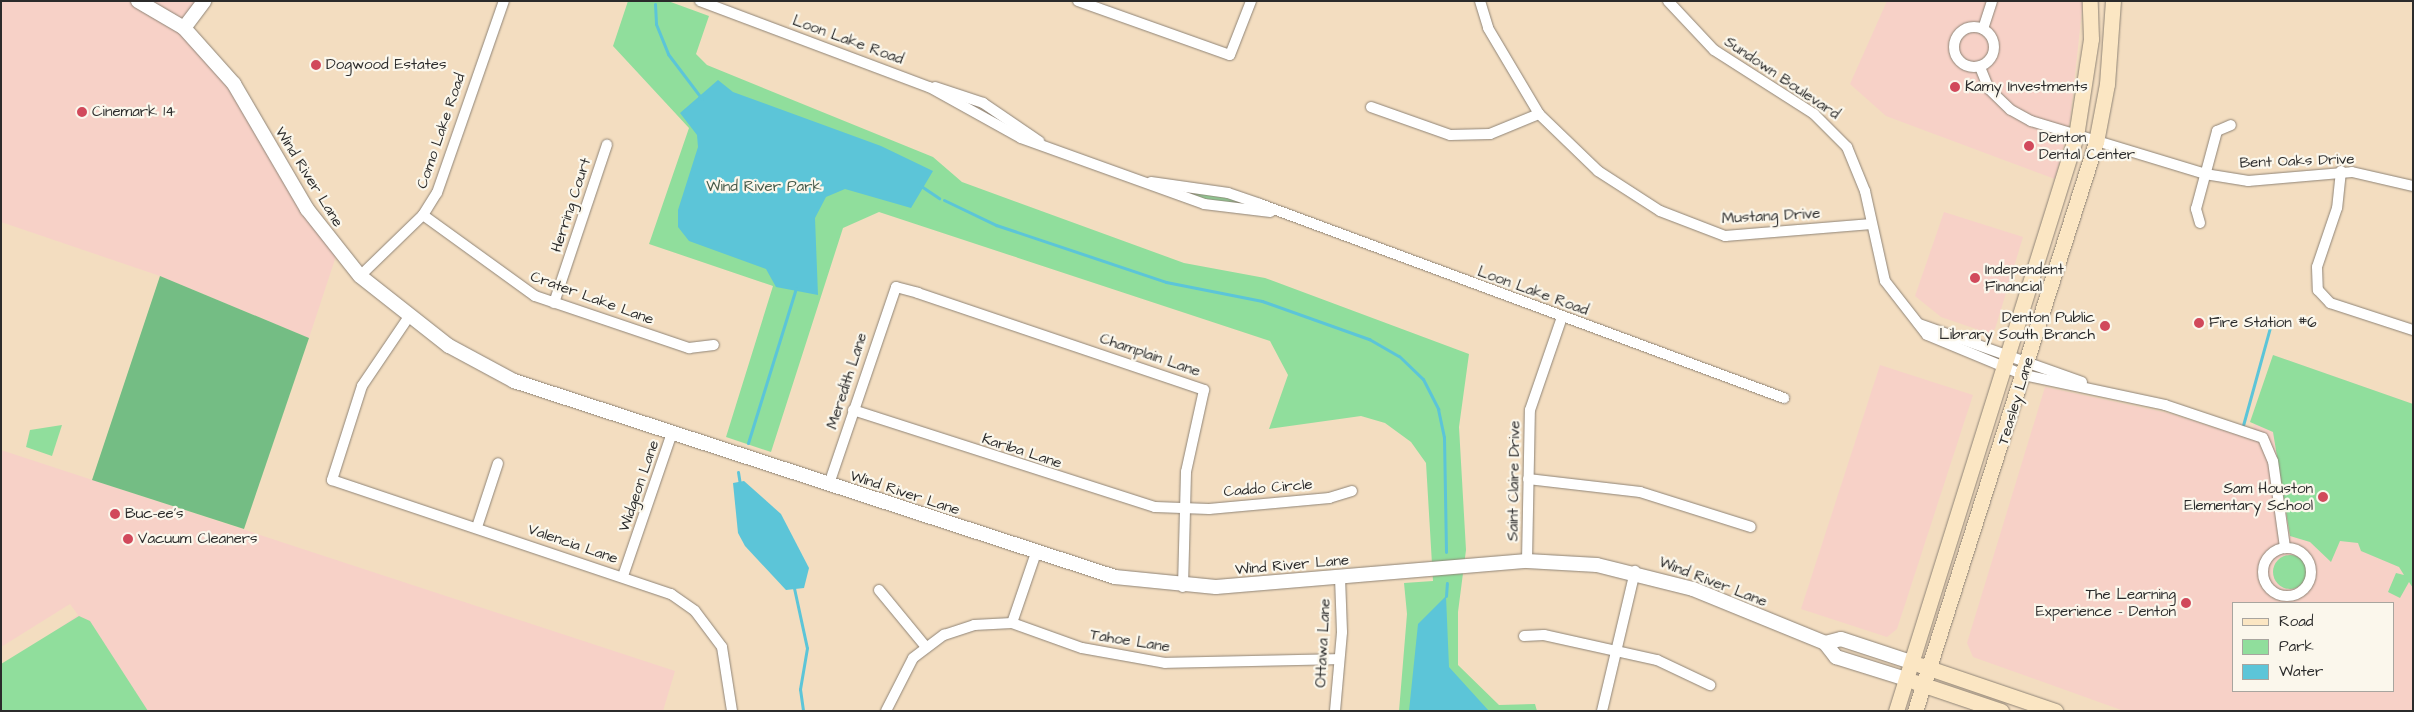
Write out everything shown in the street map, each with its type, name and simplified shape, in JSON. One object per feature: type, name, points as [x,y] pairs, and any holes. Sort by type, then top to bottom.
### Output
[{"type":"main road","name":"Teasley Lane","points":[[1896,711],[2076,136],[2091,39],[2090,1]]},
{"type":"main road","name":"Teasley Lane","points":[[1915,711],[2026,370],[2096,142],[2107,84],[2113,1]]},
{"type":"main road","points":[[1912,662],[2055,711]]},
{"type":"main road","points":[[1906,679],[2002,711]]},
{"type":"street","name":"Wind River Lane","points":[[138,1],[184,28],[236,87],[307,209],[360,276],[408,318],[514,381],[1036,553],[1115,577],[1183,586],[1340,577],[1528,561],[1635,571],[1693,589],[1825,643],[1836,657],[1906,679]]},
{"type":"street","points":[[184,28],[204,1]]},
{"type":"street","name":"Como Lake Road","points":[[360,276],[423,215],[437,193],[504,1]]},
{"type":"street","name":"Loon Lake Road","points":[[700,1],[930,87],[983,103],[1042,143]]},
{"type":"street","points":[[1078,1],[1230,55],[1251,1]]},
{"type":"street","name":"Mustang Drive","points":[[1480,1],[1511,72],[1539,114],[1598,172],[1660,211],[1703,230],[1725,236],[1872,224]]},
{"type":"street","name":"Sundown Boulevard","points":[[1668,1],[1714,50],[1832,129],[1856,160],[1885,281],[1918,324],[2026,370],[2129,400],[2165,405],[2263,438],[2273,460],[2285,548]]},
{"type":"street","points":[[1983,29],[1992,1]]},
{"type":"street","points":[[1983,29],[1991,36],[1994,50],[1980,67],[1964,66],[1957,60],[1953,43],[1962,31],[1983,29]]},
{"type":"street","name":"Bent Oaks Drive","points":[[1980,67],[1989,89],[2011,110],[2076,136],[2205,174],[2248,181],[2341,171],[2375,174],[2413,186]]},
{"type":"street","name":"Loon Lake Road","points":[[930,87],[992,126],[1151,182],[1204,204],[1272,212]]},
{"type":"street","points":[[1371,107],[1450,135],[1490,134],[1539,114]]},
{"type":"street","points":[[2200,223],[2196,209],[2217,131],[2231,125]]},
{"type":"street","name":"Herring Court","points":[[554,303],[607,145]]},
{"type":"street","points":[[2341,171],[2337,208],[2317,267],[2318,290],[2330,303],[2413,330]]},
{"type":"street","name":"Loon Lake Road","points":[[1151,182],[1228,193],[1272,212],[1784,398]]},
{"type":"street","name":"Crater Lake Lane","points":[[423,215],[513,284],[554,303],[689,348],[714,345]]},
{"type":"street","name":"Meredith Lane","points":[[828,484],[896,287]]},
{"type":"street","name":"Champlain Lane","points":[[896,287],[1204,390],[1186,472],[1183,586]]},
{"type":"street","name":"Saint Claire Drive","points":[[1528,561],[1530,410],[1562,317]]},
{"type":"street","name":"Valencia Lane","points":[[408,318],[362,386],[332,480],[624,576],[671,594],[712,629],[728,664],[732,711]]},
{"type":"street","name":"Kariba Lane","points":[[853,410],[1119,498],[1185,509]]},
{"type":"street","name":"Widgeon Lane","points":[[624,576],[672,433]]},
{"type":"street","points":[[477,527],[498,463]]},
{"type":"street","points":[[1528,479],[1640,492],[1751,527]]},
{"type":"street","name":"Caddo Circle","points":[[1185,509],[1330,498],[1352,491]]},
{"type":"street","points":[[2285,548],[2301,553],[2310,566],[2309,582],[2290,596],[2275,593],[2263,574],[2267,560],[2285,548]]},
{"type":"street","points":[[1012,624],[1036,553]]},
{"type":"street","points":[[1602,711],[1635,571]]},
{"type":"street","name":"Ottawa Lane","points":[[1335,711],[1339,660],[1340,577]]},
{"type":"street","points":[[879,590],[926,647]]},
{"type":"street","name":"Tahoe Lane","points":[[886,711],[902,673],[926,647],[957,629],[1012,624],[1082,648],[1165,663],[1339,660]]},
{"type":"street","points":[[1524,636],[1544,635],[1657,660],[1710,685]]},
{"type":"street","name":"Wind River Lane","points":[[1825,643],[1841,639],[1912,662]]},
{"type":"shaded area","points":[[1,1],[204,1],[184,28],[199,42],[338,250],[309,338],[160,276],[1,222]]},
{"type":"shaded area","points":[[1887,1],[2083,1],[2070,121],[2055,179],[1886,116],[1850,84]]},
{"type":"shaded area","points":[[1944,212],[2023,237],[1995,329],[1988,333],[1941,317],[1915,296]]},
{"type":"shaded area","points":[[2273,355],[2413,404],[2413,711],[2124,711],[1973,657],[1967,643],[2045,387],[2168,413],[2250,439]]},
{"type":"shaded area","points":[[1880,365],[1973,395],[1897,629],[1887,637],[1801,609]]},
{"type":"shaded area","points":[[1,450],[675,671],[663,711],[1,711],[1,668],[78,615],[70,604],[1,647]]},
{"type":"green space","name":"Wind River Park","points":[[628,1],[668,1],[709,16],[696,54],[707,65],[933,157],[962,182],[1184,263],[1265,278],[1469,354],[1459,427],[1466,550],[1458,612],[1458,665],[1499,705],[1535,704],[1537,711],[1399,711],[1407,614],[1404,583],[1433,581],[1426,463],[1411,442],[1385,423],[1361,416],[1269,429],[1288,375],[1270,341],[879,212],[843,228],[771,452],[726,437],[773,286],[649,244],[689,128],[613,46]]},
{"type":"green space","points":[[1182,191],[1229,197],[1255,205],[1204,200]]},
{"type":"green space","points":[[160,276],[309,338],[244,529],[92,480]]},
{"type":"green space","points":[[2273,355],[2413,404],[2413,588],[2409,582],[2400,598],[2388,592],[2396,573],[2404,575],[2399,567],[2361,551],[2358,543],[2340,541],[2331,562],[2310,542],[2290,536],[2273,432],[2250,422]]},
{"type":"green space","points":[[62,425],[52,456],[26,447],[30,430]]},
{"type":"green space","points":[[2290,555],[2297,556],[2302,560],[2306,565],[2306,579],[2302,584],[2297,588],[2290,589],[2283,588],[2278,584],[2274,579],[2273,572],[2274,565],[2278,560],[2283,556]]},
{"type":"green space","points":[[79,616],[90,621],[148,711],[1,711],[1,664]]},
{"type":"water","points":[[718,80],[733,92],[881,146],[933,171],[911,208],[845,189],[826,197],[815,218],[818,295],[776,287],[766,269],[689,241],[678,227],[678,210],[698,147],[697,135],[680,113]]},
{"type":"water","points":[[744,481],[781,514],[809,568],[804,588],[786,590],[745,546],[738,533],[733,483]]},
{"type":"water","points":[[1446,596],[1449,667],[1489,711],[1409,711],[1418,624]]},
{"type":"waterway","points":[[655,4],[656,24],[668,54],[702,99]]},
{"type":"waterway","points":[[921,186],[939,198]]},
{"type":"waterway","points":[[944,200],[996,225],[1166,282],[1262,301],[1369,339],[1399,356],[1423,379],[1438,409],[1444,437],[1446,552]]},
{"type":"waterway","points":[[748,443],[796,288]]},
{"type":"waterway","points":[[2242,429],[2270,327]]},
{"type":"waterway","points":[[738,472],[740,484]]},
{"type":"waterway","points":[[1446,596],[1447,583]]},
{"type":"waterway","points":[[794,588],[807,648],[800,689],[803,711]]},
{"type":"place","name":"Dogwood Estates","points":[[316,65]]},
{"type":"place","name":"Kamy Investments","points":[[1955,87]]},
{"type":"place","name":"Cinemark 14","points":[[82,112]]},
{"type":"place","name":"Denton Dental Center","points":[[2029,146]]},
{"type":"place","name":"Independent Financial","points":[[1975,278]]},
{"type":"place","name":"Fire Station #6","points":[[2199,323]]},
{"type":"place","name":"Denton Public Library South Branch","points":[[2105,326]]},
{"type":"place","name":"Sam Houston Elementary School","points":[[2323,497]]},
{"type":"place","name":"Buc-ee's","points":[[115,514]]},
{"type":"place","name":"Vacuum Cleaners","points":[[128,539]]},
{"type":"place","name":"The Learning Experience - Denton","points":[[2186,603]]}]
